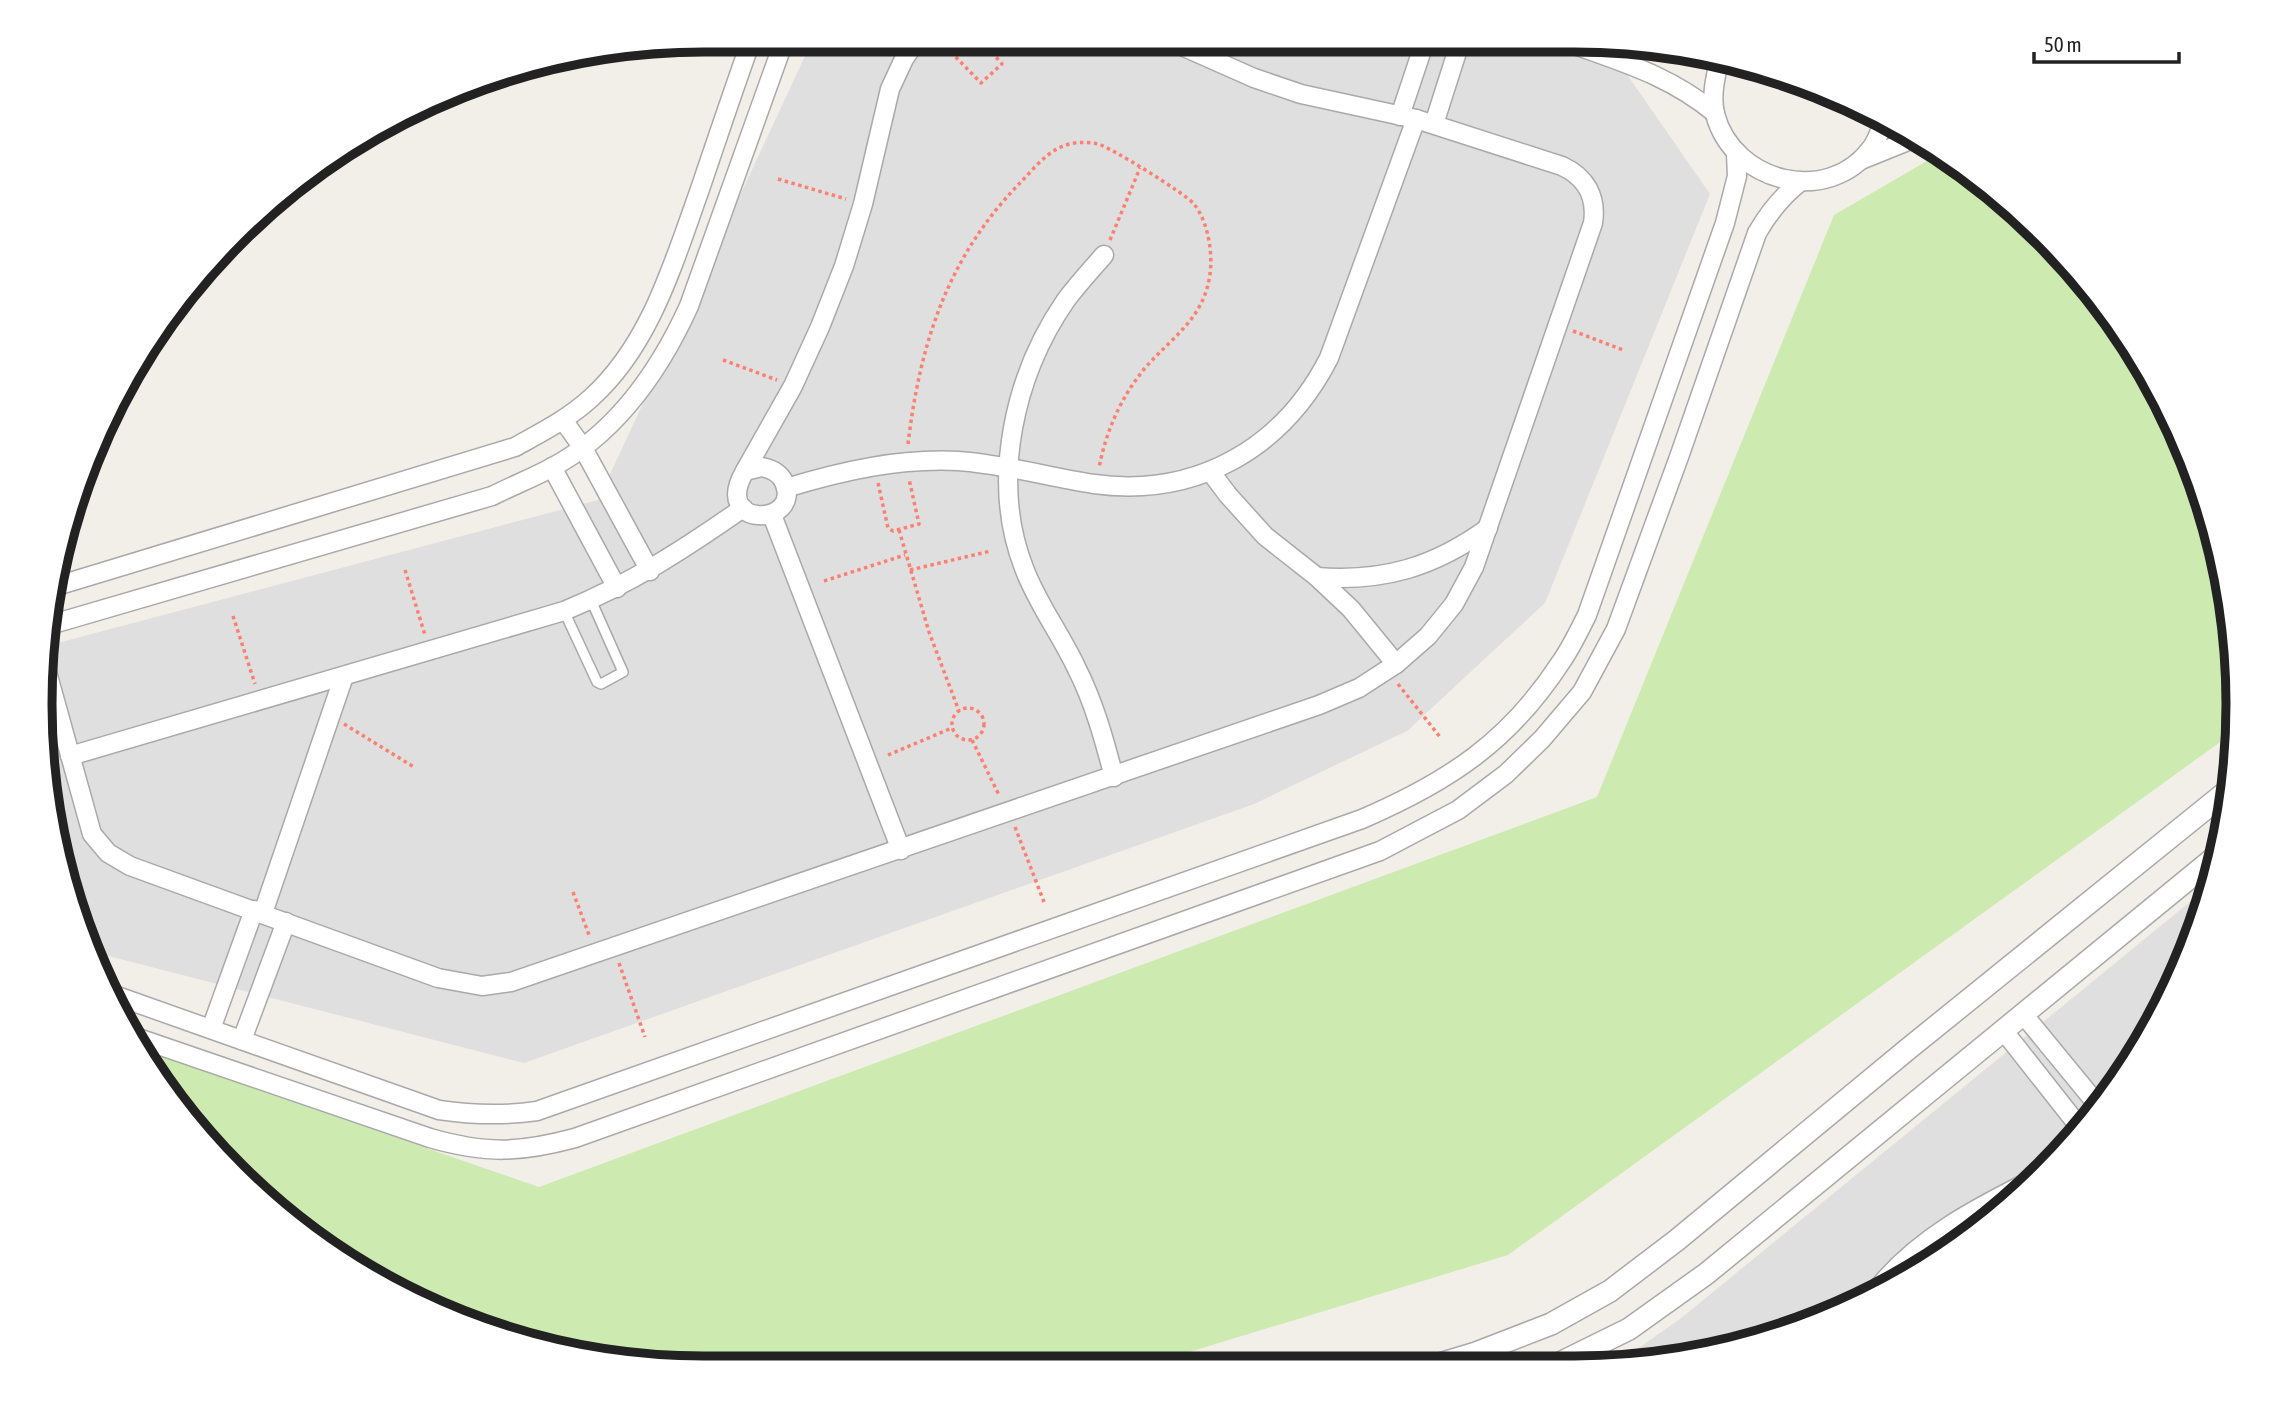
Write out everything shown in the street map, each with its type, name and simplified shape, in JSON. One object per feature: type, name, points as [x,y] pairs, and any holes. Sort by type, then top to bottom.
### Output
[{"type":"street","points":[[64,584],[515,447],[563,420],[592,397],[623,363],[647,324],[672,269],[747,53]]},
{"type":"street","points":[[58,623],[492,496],[552,467],[583,447],[617,419],[648,381],[674,340],[689,306],[780,53]]},
{"type":"street","points":[[745,471],[762,467],[770,469],[783,479],[786,488],[784,503],[772,514],[756,516],[743,508],[737,493],[738,485],[745,471],[793,386],[825,315],[844,266],[863,204],[890,89],[908,53]]},
{"type":"street","points":[[53,692],[92,834],[108,853],[130,866],[438,978],[482,986],[511,982],[605,951],[1114,777],[1319,705],[1359,688],[1392,667],[1428,636],[1454,604],[1474,567],[1593,223],[1594,203],[1586,184],[1571,170],[1562,166],[1434,124],[1301,94],[1254,78],[1198,53]]},
{"type":"street","points":[[786,488],[830,474],[874,466],[905,462],[957,461],[1007,466],[1096,484],[1129,486],[1170,482],[1210,471],[1242,455],[1272,435],[1289,418],[1318,379],[1329,358],[1408,117],[1422,53]]},
{"type":"street","points":[[1434,124],[1457,53]]},
{"type":"street","points":[[1600,54],[1654,73],[1684,90],[1715,113]]},
{"type":"street","points":[[1717,69],[1713,87],[1715,113],[1723,135],[1736,154],[1765,174],[1800,182],[1821,180],[1841,173],[1858,161],[1872,146],[1880,129]]},
{"type":"street","points":[[1858,161],[1905,142]]},
{"type":"street","points":[[123,998],[439,1110],[504,1116],[537,1111],[1362,819],[1410,799],[1455,772],[1495,740],[1532,703],[1562,661],[1587,615],[1725,223],[1737,176],[1736,154]]},
{"type":"street","points":[[147,1041],[466,1148],[502,1151],[539,1148],[588,1133],[1380,851],[1458,810],[1506,774],[1542,739],[1582,692],[1616,629],[1757,233],[1782,196],[1800,182]]},
{"type":"street","points":[[1104,255],[1066,300],[1037,352],[1017,407],[1007,466],[1015,540],[1023,566],[1041,606],[1065,645],[1089,693],[1114,777]]},
{"type":"street","points":[[563,420],[583,447],[650,571]]},
{"type":"street","points":[[552,467],[617,588]]},
{"type":"street","points":[[1210,471],[1227,495],[1265,536],[1317,577],[1367,627],[1392,667]]},
{"type":"street","points":[[70,756],[564,611],[650,571],[743,508]]},
{"type":"street","points":[[772,514],[901,850]]},
{"type":"street","points":[[1317,577],[1343,579],[1395,573],[1444,556],[1488,527]]},
{"type":"street","points":[[211,1029],[259,912],[344,676]]},
{"type":"street","points":[[1469,1355],[1551,1324],[1610,1291],[2220,797]]},
{"type":"street","points":[[1577,1355],[1629,1329],[1706,1274],[2206,864]]},
{"type":"street","points":[[242,1040],[286,922]]},
{"type":"street","points":[[2023,1014],[2093,1099]]},
{"type":"street","points":[[2003,1030],[2075,1122]]},
{"type":"street","points":[[1896,1271],[1913,1253],[1951,1224],[2002,1196]]},
{"type":"lane","points":[[564,611],[597,682],[601,684],[623,672],[591,600]]},
{"type":"path","points":[[952,53],[981,83],[1002,64],[992,53]]},
{"type":"path","points":[[1104,255],[1140,168]]},
{"type":"path","points":[[778,179],[863,204]]},
{"type":"path","points":[[1557,325],[1623,350]]},
{"type":"path","points":[[723,360],[793,386]]},
{"type":"path","points":[[874,466],[889,529],[893,531],[917,526],[919,523],[905,462]]},
{"type":"path","points":[[899,530],[932,642],[959,710]]},
{"type":"path","points":[[910,570],[991,551]]},
{"type":"path","points":[[824,581],[905,554]]},
{"type":"path","points":[[405,570],[429,651]]},
{"type":"path","points":[[233,616],[260,701]]},
{"type":"path","points":[[1392,667],[1440,737]]},
{"type":"path","points":[[970,708],[983,717],[984,729],[977,738],[961,739],[953,728],[952,719],[959,710],[970,708]]},
{"type":"path","points":[[331,715],[414,767]]},
{"type":"path","points":[[888,755],[953,728]]},
{"type":"path","points":[[972,740],[1009,813],[1044,902]]},
{"type":"path","points":[[573,892],[605,951],[645,1037]]},
{"type":"shaded area","points":[[806,53],[1570,53],[1626,73],[1710,194],[1545,603],[1407,731],[1254,804],[524,1063],[103,954],[75,873],[58,789],[52,704],[56,644],[598,500]]},
{"type":"shaded area","points":[[2197,896],[2177,953],[2159,992],[2117,1066],[2065,1134],[2036,1165],[1972,1221],[1901,1268],[1824,1306],[1744,1333],[1702,1343],[1632,1353],[1680,1319]]},
{"type":"green space","points":[[1931,158],[2005,214],[2065,274],[2092,307],[2139,378],[2177,455],[2192,495],[2214,577],[2221,619],[2225,661],[2225,738],[1508,1255],[1180,1355],[704,1355],[619,1350],[535,1333],[455,1306],[378,1268],[342,1246],[274,1194],[243,1165],[187,1101],[155,1054],[539,1187],[1597,797],[1834,215]]}]
